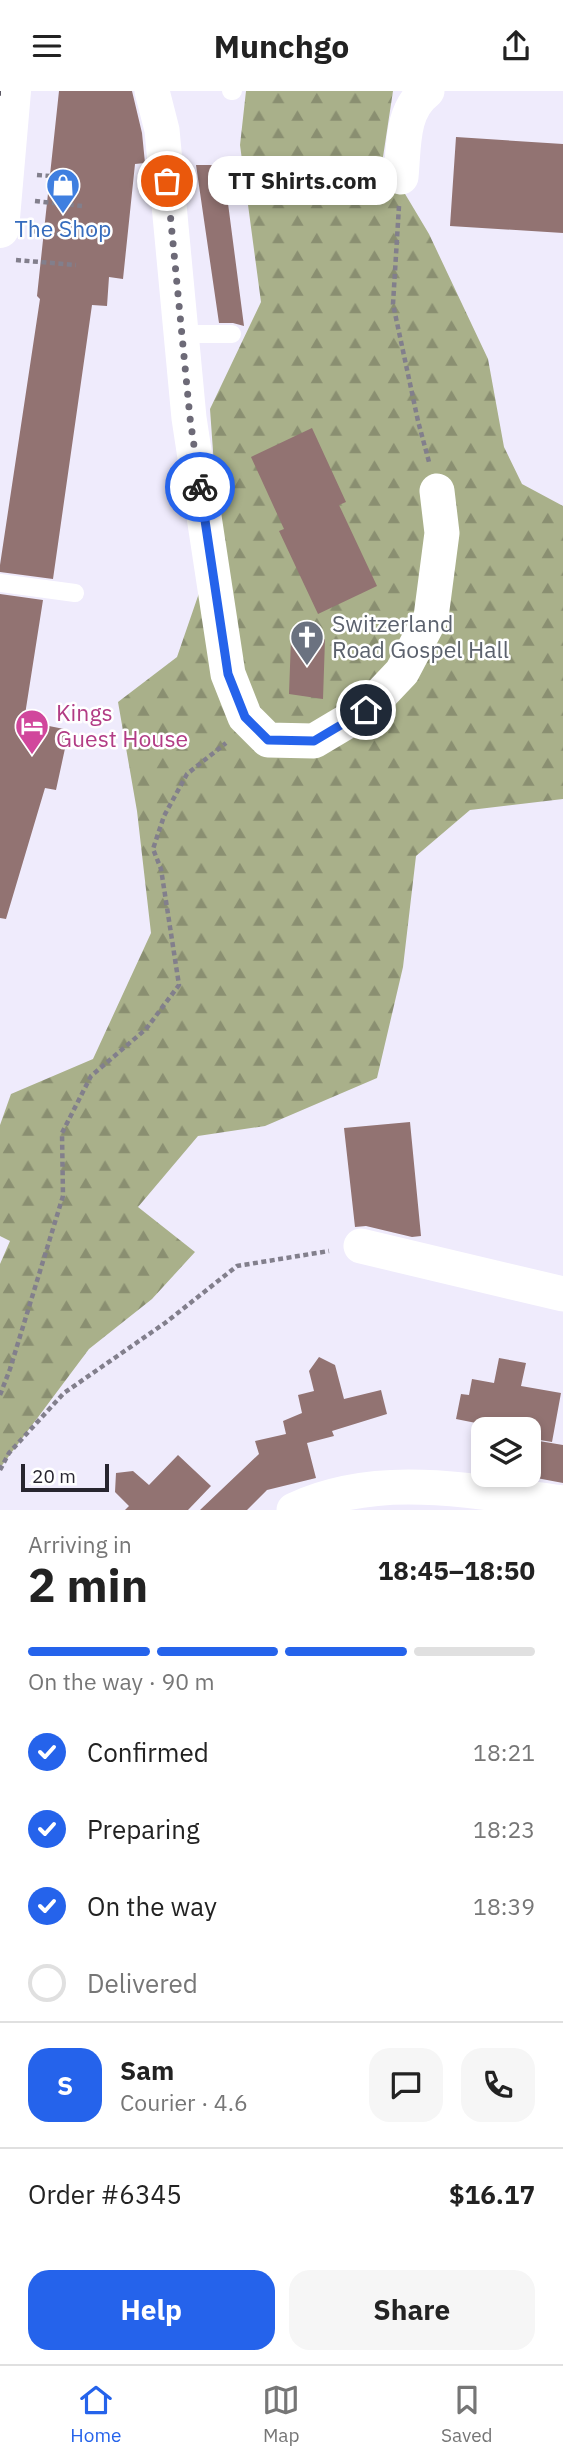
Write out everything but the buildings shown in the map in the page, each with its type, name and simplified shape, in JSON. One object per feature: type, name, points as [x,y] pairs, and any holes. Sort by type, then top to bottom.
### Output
[{"type":"main road","points":[[8,244],[12,91]]},
{"type":"street","points":[[152,91],[162,130],[190,418],[228,674],[245,717],[268,740],[314,741],[366,710],[402,672],[431,617],[442,533],[437,491]]},
{"type":"street","points":[[401,177],[407,120],[417,98],[428,91]]},
{"type":"street","points":[[361,1246],[563,1294]]},
{"type":"street","points":[[295,1510],[319,1498],[377,1487],[440,1488],[563,1503]]},
{"type":"lane","points":[[182,334],[232,334]]},
{"type":"lane","points":[[0,583],[75,593]]},
{"type":"path","points":[[54,177],[64,177]]},
{"type":"path","points":[[401,177],[393,304],[418,421],[437,491]]},
{"type":"path","points":[[52,203],[82,206]]},
{"type":"path","points":[[48,232],[79,236]]},
{"type":"path","points":[[8,244],[76,265]]},
{"type":"path","points":[[0,1395],[63,1196],[62,1133],[91,1076],[146,1029],[179,985],[161,869],[153,849],[164,816],[187,774],[224,746],[245,717]]},
{"type":"path","points":[[0,1470],[9,1453],[64,1393],[165,1323],[237,1266],[361,1246]]},
{"type":"green space","points":[[246,91],[393,91],[383,157],[429,234],[488,359],[504,447],[522,484],[563,506],[563,799],[470,810],[416,856],[403,967],[377,1078],[265,1126],[198,1136],[138,1207],[195,1252],[152,1299],[89,1349],[0,1468],[0,1264],[10,1241],[0,1236],[0,1125],[11,1094],[93,1059],[151,933],[137,811],[118,702],[177,657],[219,535],[210,409],[261,302],[240,145]]},
{"type":"way so far","points":[[167,181],[190,418],[200,487]]},
{"type":"place","name":"TT Shirts.com","points":[[167,181]]},
{"type":"place","name":"The Shop","points":[[63,215]]},
{"type":"place","name":"Switzerland Road Gospel Hall","points":[[307,667]]},
{"type":"place","name":"Kings Guest House","points":[[32,756]]},
{"type":"route","points":[[200,487],[228,674],[245,717],[268,740],[314,741],[366,710]]}]
